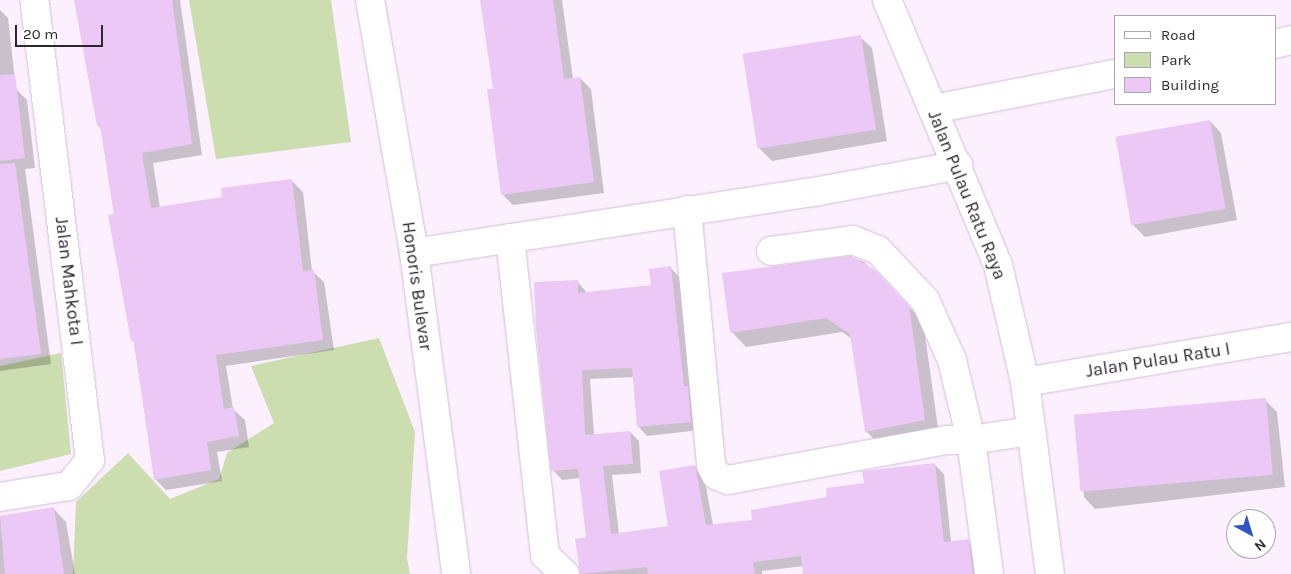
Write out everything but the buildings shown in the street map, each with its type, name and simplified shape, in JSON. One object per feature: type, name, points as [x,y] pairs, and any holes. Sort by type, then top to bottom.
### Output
[{"type":"street","name":"Jalan Mahkota I","points":[[0,497],[69,486],[90,460],[34,0]]},
{"type":"street","name":"Honoris Bulevar","points":[[370,0],[414,253],[456,574]]},
{"type":"street","name":"Jalan Pulau Ratu Raya","points":[[887,0],[959,165],[998,265],[1025,382],[1050,574]]},
{"type":"street","points":[[1276,44],[1291,40]]},
{"type":"street","points":[[933,109],[1114,74]]},
{"type":"street","points":[[414,253],[814,192],[959,165]]},
{"type":"street","points":[[687,210],[711,466],[716,474],[728,480],[946,440],[971,440],[1031,431]]},
{"type":"street","points":[[510,238],[545,555],[565,574]]},
{"type":"street","points":[[771,250],[853,240],[878,250],[892,262],[925,300],[942,331],[952,360],[971,440],[989,574]]},
{"type":"street","name":"Jalan Pulau Ratu I","points":[[1025,382],[1291,337]]},
{"type":"green space","points":[[189,0],[331,0],[351,142],[216,159]]},
{"type":"green space","points":[[379,338],[415,432],[407,558],[410,574],[73,574],[76,502],[128,453],[170,499],[219,479],[227,453],[274,423],[251,366]]},
{"type":"green space","points":[[61,353],[71,454],[0,471],[0,366]]}]
